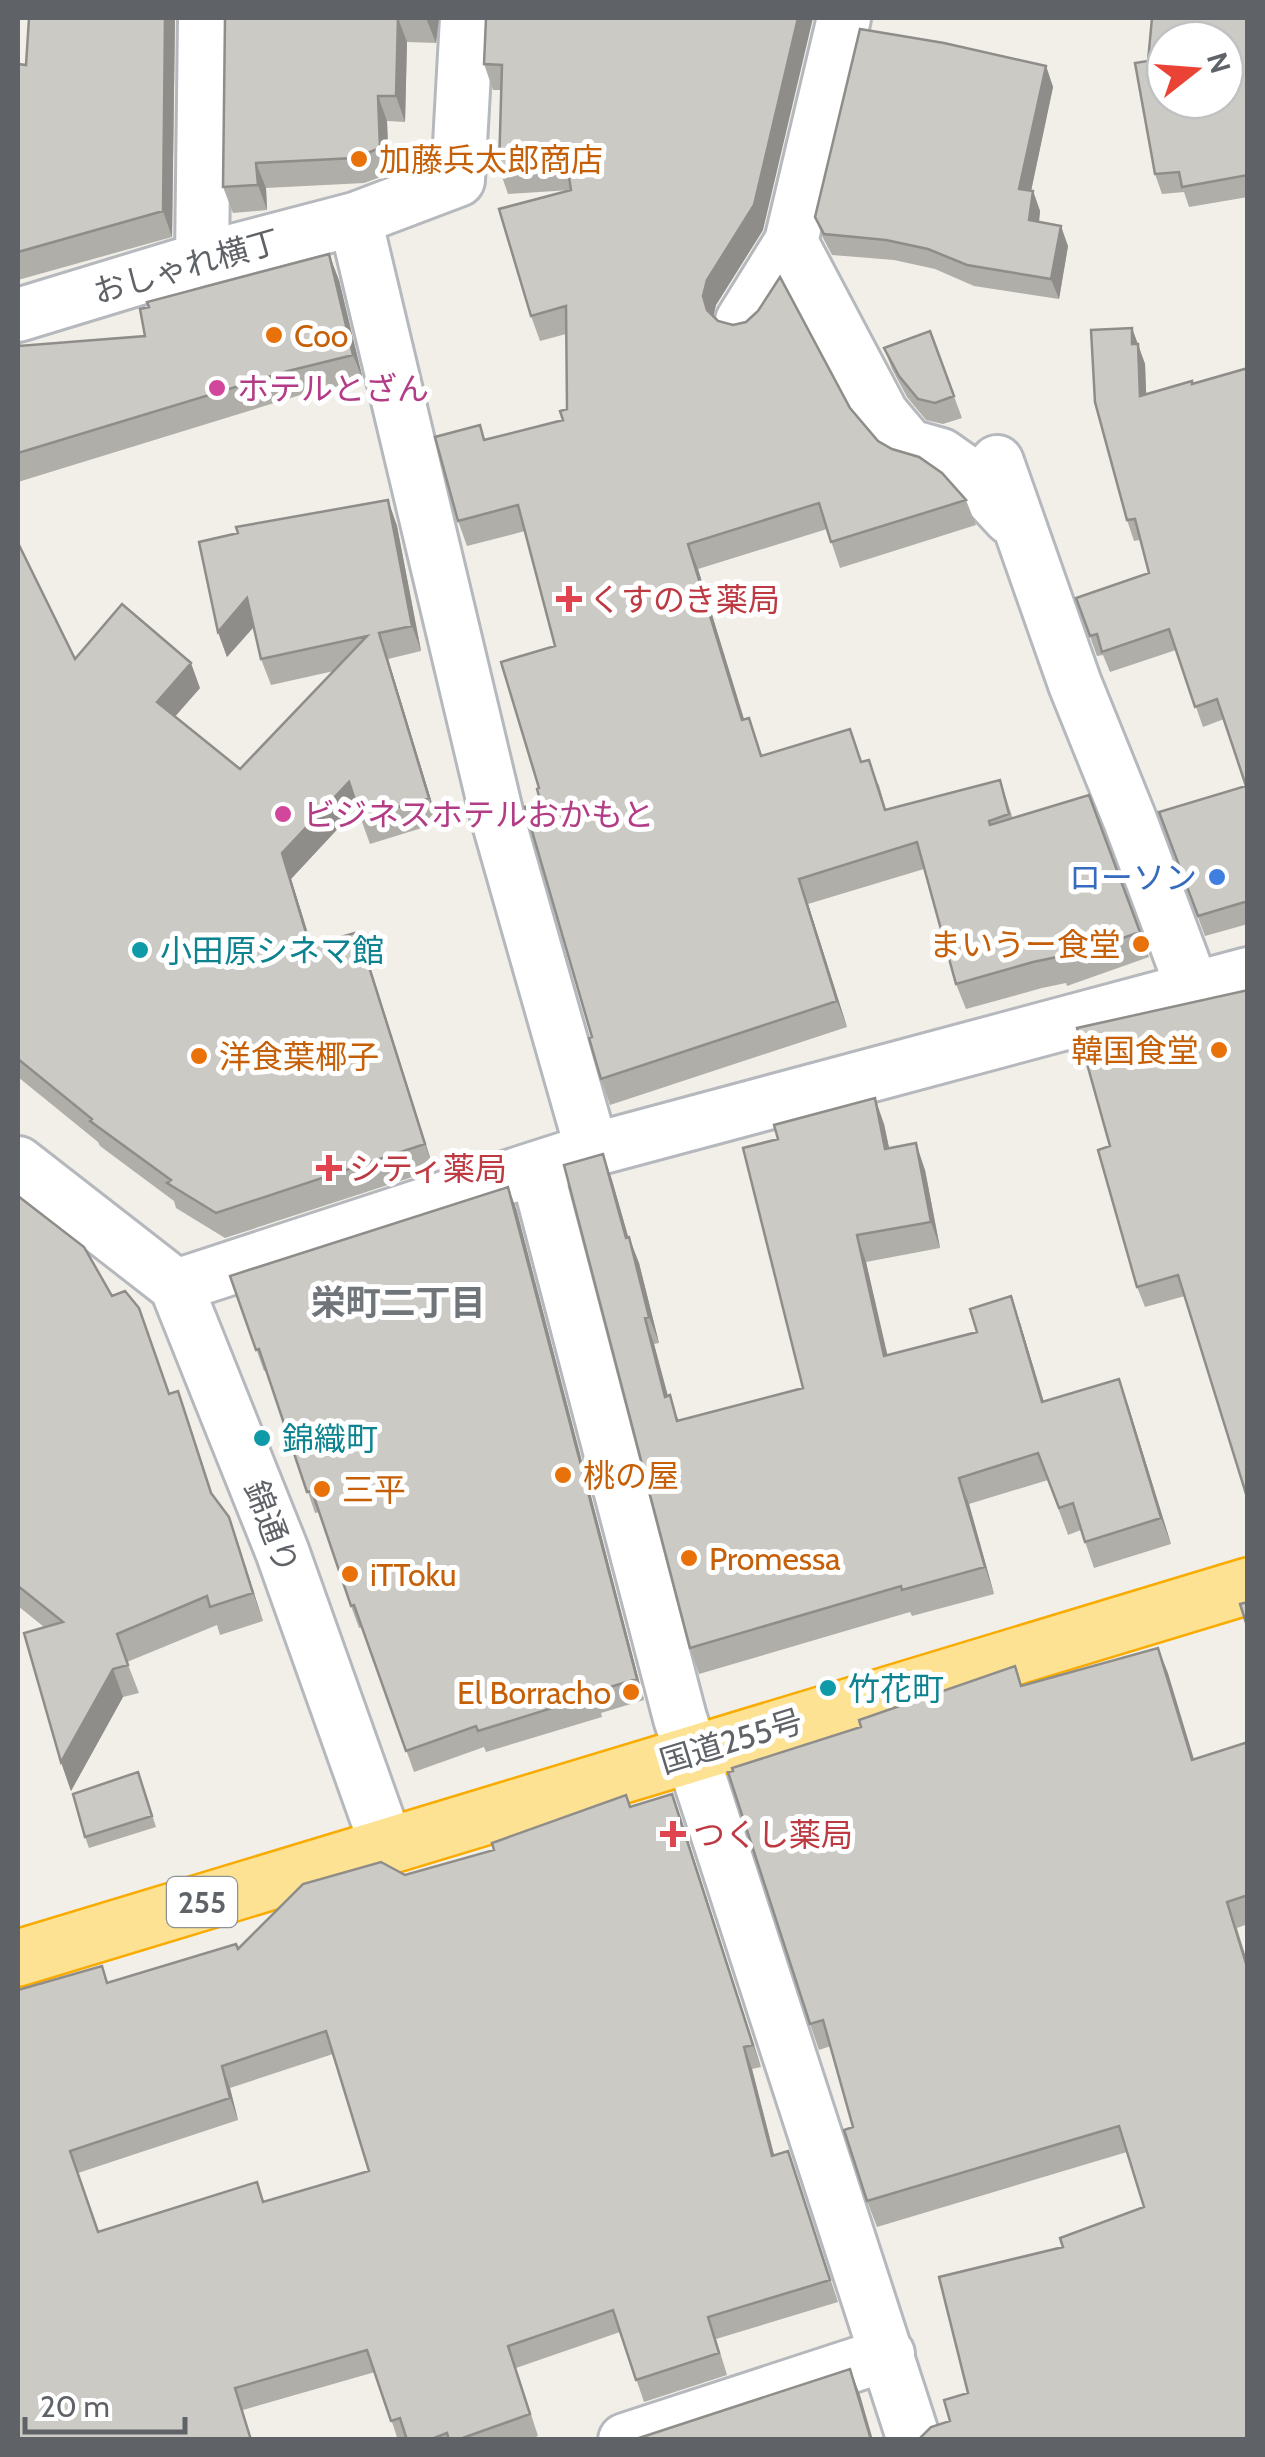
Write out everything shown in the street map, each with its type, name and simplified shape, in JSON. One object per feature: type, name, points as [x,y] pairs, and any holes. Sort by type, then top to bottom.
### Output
[{"type":"highway","name":"国道255号","points":[[387,1846],[1248,1586]]},
{"type":"highway","name":"255","points":[[18,1958],[387,1846]]},
{"type":"street","points":[[202,259],[206,18]]},
{"type":"street","name":"おしゃれ横丁","points":[[18,315],[355,218],[458,180],[467,18]]},
{"type":"street","points":[[742,320],[791,242],[844,18]]},
{"type":"street","points":[[355,218],[497,816],[592,1150]]},
{"type":"street","points":[[791,242],[882,414],[908,446],[941,455],[971,476],[1022,531]]},
{"type":"street","points":[[997,462],[1074,684],[1130,820],[1192,989]]},
{"type":"street","points":[[18,1163],[176,1286],[592,1150],[1248,974]]},
{"type":"street","points":[[536,1168],[691,1754],[914,2440]]},
{"type":"street","name":"錦通り","points":[[176,1286],[289,1570],[387,1846]]},
{"type":"street","points":[[625,2440],[888,2354]]},
{"type":"building","points":[[29,18],[165,18],[163,211],[18,252],[18,64],[26,65]]},
{"type":"building","points":[[225,18],[398,18],[396,96],[378,96],[380,148],[355,158],[256,163],[258,185],[223,187]]},
{"type":"building","points":[[486,18],[798,18],[754,205],[707,280],[703,296],[707,310],[718,321],[733,325],[746,322],[780,277],[850,408],[878,441],[919,457],[942,473],[966,500],[831,542],[819,503],[688,544],[742,720],[749,718],[761,756],[850,729],[861,762],[869,760],[885,810],[1000,780],[1009,814],[989,821],[990,825],[1089,795],[1140,932],[1058,961],[1057,957],[1033,962],[956,984],[917,842],[799,879],[837,1001],[601,1079],[525,807],[541,803],[539,788],[501,662],[555,646],[518,505],[458,521],[435,437],[480,425],[484,440],[563,420],[560,411],[567,409],[566,306],[531,316],[499,209],[571,190],[567,164],[499,168],[502,65],[484,64]]},
{"type":"building","points":[[1152,18],[1248,18],[1248,175],[1182,187],[1179,172],[1155,174],[1145,120],[1245,120],[1245,20]]},
{"type":"building","points":[[860,29],[1046,66],[1019,189],[1033,191],[1029,220],[1061,226],[1051,279],[967,265],[928,249],[886,240],[824,234],[815,217]]},
{"type":"building","points":[[1145,61],[1145,118],[1135,63]]},
{"type":"building","points":[[329,254],[353,355],[18,453],[18,341],[19,346],[145,336],[140,309],[149,307],[147,302]]},
{"type":"building","points":[[1132,328],[1132,344],[1138,344],[1140,396],[1248,368],[1248,901],[1198,916],[1159,812],[1246,786],[1217,699],[1195,707],[1169,629],[1102,652],[1097,634],[1090,636],[1076,598],[1149,573],[1135,519],[1127,520],[1095,402],[1091,330]]},
{"type":"building","points":[[930,331],[954,396],[935,403],[918,399],[899,376],[884,348]]},
{"type":"building","points":[[388,500],[412,626],[379,633],[429,798],[361,818],[349,782],[282,853],[310,946],[358,932],[425,1144],[216,1213],[167,1183],[171,1180],[90,1121],[18,1059],[18,543],[75,659],[122,604],[191,663],[157,702],[240,769],[367,636],[261,659],[247,598],[218,632],[199,542],[238,533],[236,527]]},
{"type":"building","points":[[1248,990],[1247,1497],[1178,1275],[1137,1287],[1098,1150],[1110,1146],[1077,1028]]},
{"type":"building","points":[[875,1098],[885,1149],[916,1143],[931,1222],[857,1235],[884,1356],[977,1332],[970,1309],[1011,1296],[1042,1402],[1119,1379],[1161,1518],[1085,1542],[1073,1503],[1059,1508],[1038,1453],[959,1478],[985,1567],[902,1590],[901,1586],[690,1648],[564,1165],[603,1154],[626,1238],[629,1237],[665,1397],[670,1395],[677,1421],[803,1388],[743,1148],[778,1139],[774,1125]]},
{"type":"building","points":[[508,1187],[637,1679],[478,1731],[476,1726],[406,1751],[230,1276]]},
{"type":"building","points":[[18,1196],[84,1247],[112,1296],[125,1291],[139,1308],[169,1394],[178,1391],[211,1493],[229,1517],[253,1593],[210,1607],[207,1596],[117,1634],[128,1665],[113,1669],[61,1762],[24,1633],[63,1622],[18,1586]]},
{"type":"building","points":[[1248,1602],[1248,1629],[1240,1604]]},
{"type":"building","points":[[1158,1648],[1192,1760],[1248,1742],[1248,1895],[1227,1902],[1248,1970],[1248,2440],[918,2440],[931,2427],[950,2421],[944,2400],[968,2393],[939,2277],[1063,2247],[1060,2238],[1144,2207],[1119,2126],[867,2201],[844,2130],[853,2127],[823,2020],[810,2024],[728,1772],[861,1727],[859,1720],[1015,1666],[1021,1686]]},
{"type":"building","points":[[138,1772],[152,1816],[85,1837],[73,1794]]},
{"type":"building","points":[[672,1794],[753,2045],[744,2047],[772,2156],[788,2151],[830,2280],[708,2317],[719,2353],[636,2380],[613,2310],[508,2346],[530,2414],[457,2440],[449,2440],[447,2433],[429,2440],[407,2440],[400,2418],[391,2421],[367,2350],[235,2388],[251,2440],[18,2440],[18,1990],[102,1966],[107,1983],[236,1944],[238,1949],[303,1884],[381,1862],[405,1875],[494,1850],[492,1843],[626,1795],[630,1807]],"holes":[[[326,2031],[369,2171],[263,2202],[257,2182],[98,2232],[70,2151],[230,2098],[222,2066]]]},
{"type":"building","points":[[850,2369],[871,2440],[636,2440],[636,2439]]},
{"type":"place","name":"加藤兵太郎商店","points":[[359,159]]},
{"type":"place","name":"Coo","points":[[274,335]]},
{"type":"place","name":"ホテルとざん","points":[[217,388]]},
{"type":"place","name":"くすのき薬局","points":[[569,599]]},
{"type":"place","name":"ビジネスホテルおかもと","points":[[283,814]]},
{"type":"place","name":"ローソン","points":[[1217,877]]},
{"type":"place","name":"まいうー食堂","points":[[1141,944]]},
{"type":"place","name":"小田原シネマ館","points":[[140,950]]},
{"type":"place","name":"韓国食堂","points":[[1219,1050]]},
{"type":"place","name":"洋食葉椰子","points":[[199,1056]]},
{"type":"place","name":"シティ薬局","points":[[329,1168]]},
{"type":"place","name":"錦織町","points":[[262,1438]]},
{"type":"place","name":"桃の屋","points":[[563,1475]]},
{"type":"place","name":"三平","points":[[322,1489]]},
{"type":"place","name":"Promessa","points":[[689,1558]]},
{"type":"place","name":"iTToku","points":[[350,1574]]},
{"type":"place","name":"竹花町","points":[[828,1688]]},
{"type":"place","name":"El Borracho","points":[[631,1692]]},
{"type":"place","name":"つくし薬局","points":[[673,1834]]},
{"type":"district","name":"栄町二丁目","points":[[398,1302]]}]
